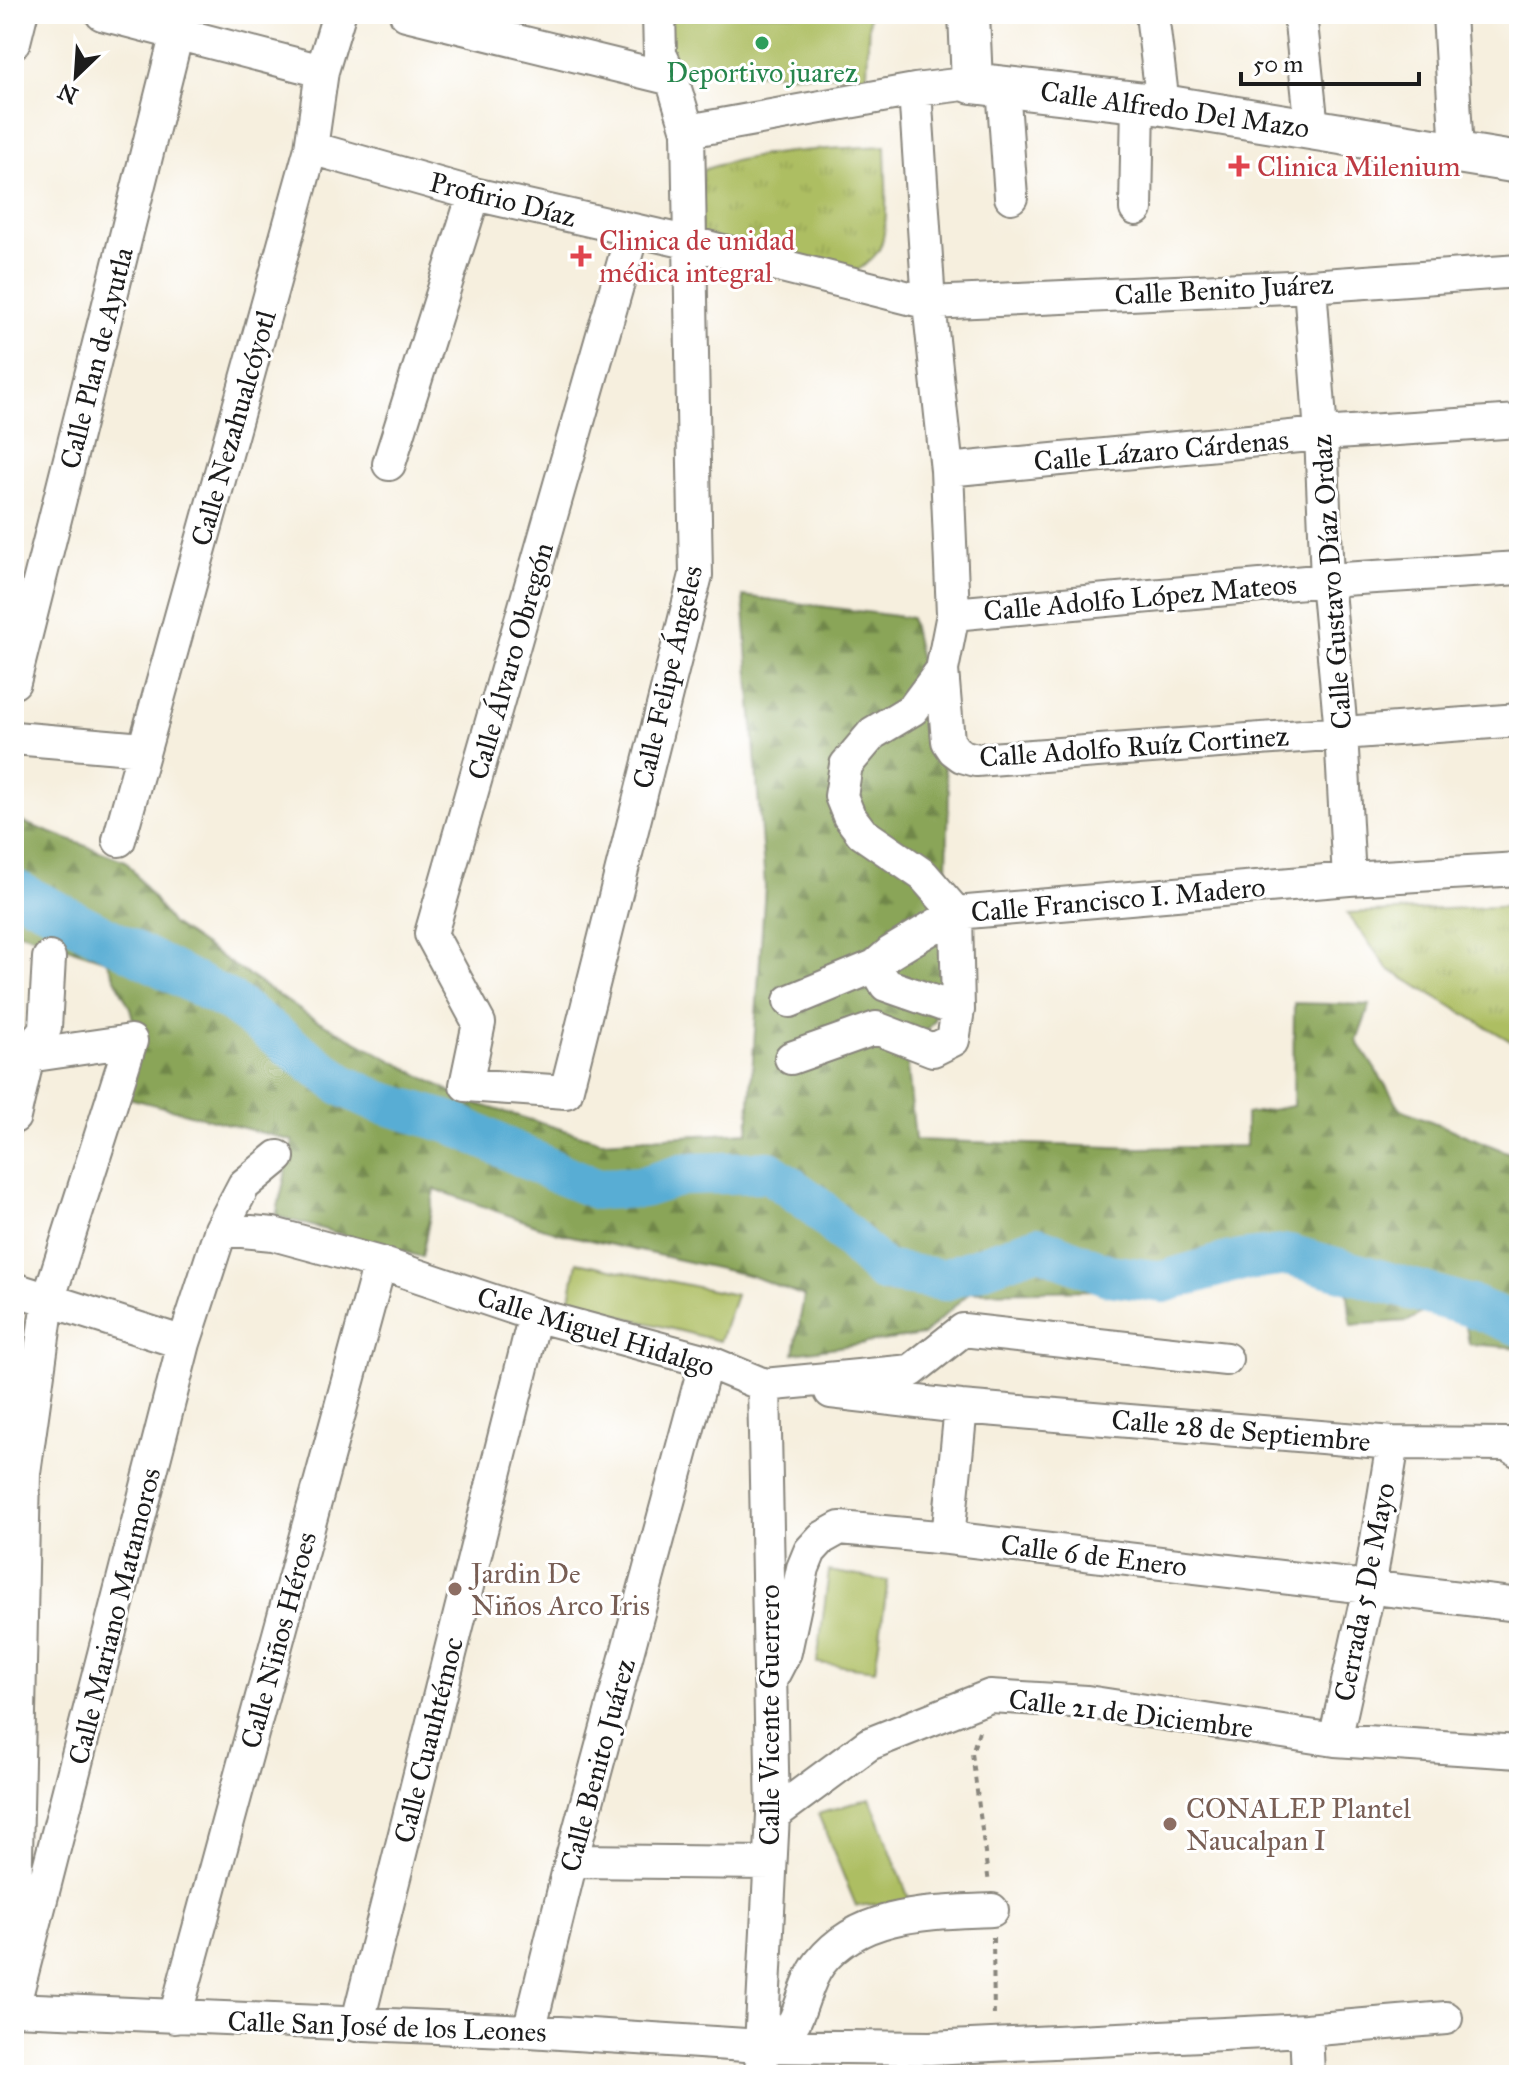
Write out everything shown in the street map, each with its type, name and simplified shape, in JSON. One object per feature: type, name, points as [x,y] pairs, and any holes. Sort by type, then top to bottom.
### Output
[{"type":"main road","points":[[969,14],[987,85]]},
{"type":"main road","name":"Calle Alfredo Del Mazo","points":[[987,85],[1150,104],[1519,163]]},
{"type":"street","points":[[14,42],[21,14]]},
{"type":"street","points":[[102,14],[322,71]]},
{"type":"street","name":"Calle Nezahualcóyotl","points":[[119,840],[311,148],[322,71],[339,14]]},
{"type":"street","points":[[406,14],[672,79]]},
{"type":"street","name":"Calle Felipe Ángeles","points":[[466,1085],[566,1092],[696,575],[688,131],[672,79],[660,54],[659,14]]},
{"type":"street","points":[[1136,209],[1150,104],[1152,14]]},
{"type":"street","points":[[1300,14],[1312,128]]},
{"type":"street","points":[[1449,14],[1457,152]]},
{"type":"street","name":"Calle Plan de Ayutla","points":[[14,682],[177,33]]},
{"type":"street","points":[[688,131],[915,90],[987,85],[1011,197]]},
{"type":"street","points":[[915,90],[929,303],[947,470],[953,614],[942,670]]},
{"type":"street","name":"Profirio Díaz","points":[[311,148],[474,194],[691,243],[929,303]]},
{"type":"street","points":[[389,464],[474,194]]},
{"type":"street","name":"Calle Álvaro Obregón","points":[[466,1085],[479,1023],[431,934],[633,230]]},
{"type":"street","name":"Calle Benito Juárez","points":[[929,303],[1310,286],[1519,271]]},
{"type":"street","name":"Calle Gustavo Díaz Ordaz","points":[[1310,286],[1349,879]]},
{"type":"street","name":"Calle Lázaro Cárdenas","points":[[947,470],[1321,434],[1519,421]]},
{"type":"street","name":"Calle Adolfo López Mateos","points":[[953,614],[1327,580],[1519,568]]},
{"type":"street","name":"Calle Adolfo Ruíz Cortinez","points":[[942,670],[948,741],[962,756],[976,760],[1519,720]]},
{"type":"street","name":"Calle Francisco I. Madero","points":[[942,670],[913,709],[873,733],[846,765],[841,796],[849,816],[862,833],[923,875],[956,913],[1349,879],[1519,869]]},
{"type":"street","points":[[14,738],[143,749]]},
{"type":"street","points":[[790,1001],[875,966],[890,953],[956,913]]},
{"type":"street","points":[[791,1058],[876,1028],[933,1050],[953,1040],[958,1010],[956,913]]},
{"type":"street","points":[[14,1117],[21,1055],[45,1028],[49,958]]},
{"type":"street","points":[[875,966],[886,985],[958,1010]]},
{"type":"street","points":[[45,1028],[131,1041]]},
{"type":"street","points":[[21,1055],[131,1041]]},
{"type":"street","points":[[14,1514],[48,1301],[131,1041]]},
{"type":"street","name":"Calle Mariano Matamoros","points":[[14,2006],[184,1343],[221,1229],[244,1185],[278,1157]]},
{"type":"street","name":"Calle Miguel Hidalgo","points":[[221,1229],[273,1234],[380,1263],[535,1315],[706,1361],[764,1385],[911,1371],[963,1330],[1226,1359]]},
{"type":"street","name":"Calle Niños Héroes","points":[[175,2017],[380,1263]]},
{"type":"street","points":[[14,1289],[184,1343]]},
{"type":"street","name":"Calle Cuauhtémoc","points":[[357,2025],[535,1315]]},
{"type":"street","name":"Calle Benito Juárez","points":[[529,2031],[571,1861],[706,1361]]},
{"type":"street","name":"Calle 28 de Septiembre","points":[[764,1385],[961,1407],[1393,1443],[1508,1444],[1519,1451]]},
{"type":"street","name":"Calle Vicente Guerrero","points":[[764,1385],[773,1815],[767,2056]]},
{"type":"street","points":[[948,1538],[961,1407]]},
{"type":"street","name":"Cerrada 5 De Mayo","points":[[1335,1740],[1369,1588],[1393,1443]]},
{"type":"street","points":[[14,1952],[19,1474]]},
{"type":"street","name":"Calle 6 de Enero","points":[[771,1679],[785,1652],[803,1568],[810,1551],[822,1538],[840,1528],[1519,1605]]},
{"type":"street","name":"Calle 21 de Diciembre","points":[[773,1815],[869,1744],[990,1696],[1087,1702],[1335,1740],[1519,1752]]},
{"type":"street","points":[[571,1861],[770,1863]]},
{"type":"street","points":[[767,2056],[795,2019],[808,1984],[820,1964],[852,1934],[872,1925],[908,1916],[992,1910]]},
{"type":"street","name":"Calle San José de los Leones","points":[[14,2006],[175,2017],[529,2031],[767,2056],[927,2061],[994,2060],[1446,2018]]},
{"type":"street","points":[[1306,2030],[1308,2075]]},
{"type":"green space","name":"Deportivo juarez","points":[[657,14],[869,14],[867,76],[656,71]]},
{"type":"green space","points":[[885,146],[886,218],[881,244],[871,260],[848,277],[700,243],[703,170],[770,154]]},
{"type":"green space","points":[[743,596],[911,618],[949,791],[945,950],[934,1021],[907,1057],[915,1140],[1140,1148],[1246,1146],[1246,1114],[1293,1106],[1294,1003],[1370,1005],[1357,1041],[1401,1109],[1519,1157],[1519,1348],[1469,1344],[1465,1320],[1434,1306],[1408,1321],[1351,1325],[1345,1264],[1287,1264],[1164,1289],[970,1292],[923,1335],[794,1353],[804,1296],[752,1276],[558,1233],[435,1189],[422,1257],[276,1216],[293,1141],[121,1096],[138,1038],[130,1008],[106,960],[14,930],[14,819],[126,861],[172,924],[309,1016],[468,1101],[601,1141],[748,1132],[765,886]]},
{"type":"green space","points":[[1519,906],[1519,1046],[1388,969],[1347,913]]},
{"type":"green space","points":[[577,1262],[736,1295],[720,1341],[569,1303]]},
{"type":"green space","points":[[829,1571],[888,1581],[875,1670],[817,1663]]},
{"type":"green space","points":[[870,1798],[910,1901],[856,1906],[818,1814]]},
{"type":"waterway","points":[[14,890],[231,1002],[344,1086],[380,1102],[455,1124],[598,1189],[643,1187],[685,1174],[769,1172],[815,1205],[883,1271],[944,1280],[1038,1247],[1108,1275],[1163,1282],[1231,1262],[1289,1255],[1474,1307],[1519,1325]]},
{"type":"place","name":"Deportivo juarez","points":[[762,43]]},
{"type":"place","name":"Clinica Milenium","points":[[1239,166]]},
{"type":"place","name":"Clinica de unidad médica integral","points":[[581,256]]},
{"type":"place","name":"Jardin De Niños Arco Iris","points":[[455,1589]]},
{"type":"place","name":"CONALEP Plantel Naucalpan I","points":[[1170,1824]]}]
